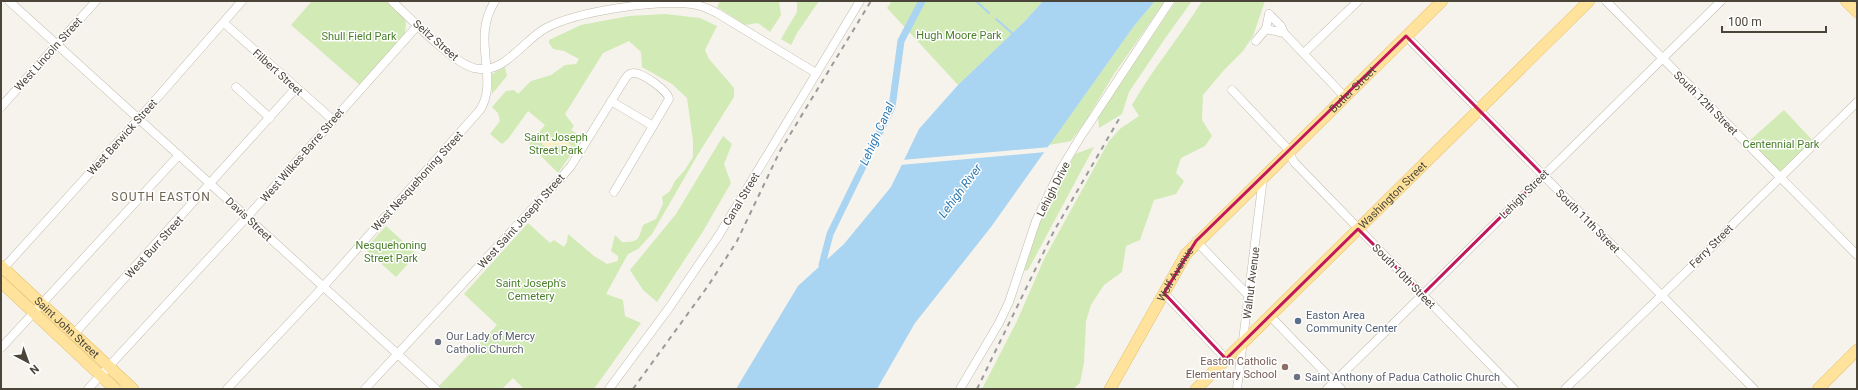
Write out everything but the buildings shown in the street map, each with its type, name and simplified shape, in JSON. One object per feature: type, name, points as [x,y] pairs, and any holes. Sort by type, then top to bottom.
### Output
[{"type":"main road","name":"Butler Street","points":[[1263,178],[1442,1]]},
{"type":"main road","name":"Washington Street","points":[[1196,389],[1589,1]]},
{"type":"main road","points":[[1846,1],[1857,12]]},
{"type":"main road","name":"Wolf Avenue","points":[[1110,389],[1186,254],[1196,241],[1263,178]]},
{"type":"main road","name":"Saint John Street","points":[[2,268],[133,389]]},
{"type":"main road","name":"Saint John Street","points":[[1,282],[115,389]]},
{"type":"main road","points":[[1818,389],[1857,350]]},
{"type":"street","name":"Davis Street","points":[[10,1],[436,389]]},
{"type":"street","name":"West Lincoln Street","points":[[1,107],[96,1]]},
{"type":"street","name":"West Berwick Street","points":[[2,268],[139,119],[242,1]]},
{"type":"street","name":"Seitz Street","points":[[393,1],[460,62],[473,68],[485,69]]},
{"type":"street","name":"West Nesquehoning Street","points":[[227,389],[323,287],[480,110],[487,90],[484,29],[488,14],[496,1]]},
{"type":"street","name":"Canal Street","points":[[609,389],[701,262],[860,1]]},
{"type":"street","name":"Lehigh Drive","points":[[960,389],[999,323],[1009,302],[1036,221],[1061,169],[1170,1]]},
{"type":"street","points":[[1304,54],[1358,1]]},
{"type":"street","name":"South 12th Street","points":[[1606,1],[1857,255]]},
{"type":"street","name":"Lehigh Street","points":[[1327,389],[1721,1]]},
{"type":"street","points":[[485,69],[504,62],[528,40],[544,29],[569,18],[630,6],[687,4],[713,11],[816,73]]},
{"type":"street","points":[[1256,41],[1266,29],[1269,14],[1345,97]]},
{"type":"street","name":"Filbert Street","points":[[224,23],[333,120]]},
{"type":"street","name":"West Wilkes-Barre Street","points":[[88,389],[247,217],[418,25]]},
{"type":"street","points":[[1266,29],[1284,32]]},
{"type":"street","name":"South 11th Street","points":[[1406,36],[1754,389]]},
{"type":"street","name":"West Saint Joseph Street","points":[[365,389],[560,179],[571,166],[625,78],[633,73],[640,75],[668,94],[668,100],[653,126]]},
{"type":"street","points":[[236,87],[270,118]]},
{"type":"street","name":"West Burr Street","points":[[74,334],[211,184],[296,88]]},
{"type":"street","name":"South 10th Street","points":[[1232,90],[1286,147],[1294,162],[1514,389]]},
{"type":"street","points":[[611,101],[653,126],[614,192]]},
{"type":"street","name":"Ferry Street","points":[[1565,389],[1723,236],[1780,177],[1857,102]]},
{"type":"street","points":[[1,348],[180,156]]},
{"type":"street","name":"Walnut Avenue","points":[[1237,389],[1263,178]]},
{"type":"street","points":[[1196,241],[1249,296]]},
{"type":"street","points":[[1164,293],[1226,359]]},
{"type":"street","points":[[1270,316],[1341,389]]},
{"type":"highlighted area","points":[[1406,36],[1543,175],[1423,294],[1358,229],[1226,359],[1164,293],[1196,241]]},
{"type":"green space","name":"Shull Field Park","points":[[312,1],[392,1],[405,17],[406,25],[404,40],[362,87],[291,25]]},
{"type":"green space","points":[[720,1],[779,1],[781,15],[770,32],[758,23],[745,25],[717,7]]},
{"type":"green space","points":[[797,1],[819,1],[797,33],[791,45],[781,39],[797,12]]},
{"type":"green space","name":"Hugh Moore Park","points":[[892,1],[1043,1],[1025,21],[958,85],[887,8]]},
{"type":"green space","points":[[1155,1],[1165,1],[1114,74],[1085,122],[1071,141],[1049,145],[1134,26]]},
{"type":"green space","points":[[1176,1],[1192,1],[1129,92],[1122,114],[1099,128],[1098,117]]},
{"type":"green space","points":[[1202,1],[1265,1],[1253,36],[1243,51],[1224,70],[1203,95],[1202,120],[1212,136],[1205,146],[1181,158],[1176,173],[1184,181],[1176,194],[1154,200],[1140,240],[1126,246],[1122,272],[1104,285],[1091,305],[1086,321],[1084,363],[1080,383],[1073,389],[982,389],[1017,321],[1044,259],[1109,141],[1121,128],[1139,116],[1132,105]]},
{"type":"green space","points":[[665,14],[700,18],[717,26],[705,50],[709,59],[734,88],[734,97],[697,156],[652,234],[638,249],[628,254],[606,294],[623,300],[625,316],[641,323],[594,389],[524,389],[513,378],[502,389],[440,389],[438,387],[497,325],[464,294],[528,223],[550,243],[554,240],[564,247],[567,242],[568,234],[594,256],[607,264],[618,261],[618,256],[611,251],[615,235],[622,242],[635,241],[639,237],[643,225],[656,219],[663,204],[662,197],[670,191],[675,181],[693,157],[693,141],[687,98],[672,84],[642,67],[641,52],[629,41],[603,53],[565,114],[574,126],[571,130],[583,137],[558,173],[529,144],[545,125],[528,111],[508,139],[502,144],[490,134],[500,121],[498,113],[492,107],[506,91],[514,90],[518,94],[531,81],[551,75],[565,65],[576,64],[579,59],[564,51],[553,49],[549,43],[549,40],[581,25],[629,16]]},
{"type":"green space","points":[[505,67],[507,76],[492,94],[492,74]]},
{"type":"green space","name":"Centennial Park","points":[[1784,110],[1815,143],[1780,177],[1747,143]]},
{"type":"green space","points":[[723,136],[732,144],[724,164],[731,183],[702,233],[657,302],[643,290],[630,270],[676,214]]},
{"type":"green space","points":[[1094,147],[1028,270],[1024,271],[1041,219],[1075,154]]},
{"type":"green space","name":"Nesquehoning Street Park","points":[[386,226],[417,254],[396,277],[365,249]]},
{"type":"sand","points":[[548,135],[557,141],[567,141],[571,146],[570,148],[563,149],[556,144],[548,149],[542,144],[542,142]]},
{"type":"water","name":"Lehigh River","points":[[1043,1],[1155,1],[1134,26],[991,227],[915,323],[877,389],[736,389],[798,286],[844,244],[891,187],[919,129],[958,85],[1025,21]]},
{"type":"pier","points":[[1050,147],[1046,152],[900,165],[902,160]]},
{"type":"waterway","name":"Lehigh Canal","points":[[822,265],[830,234],[892,107],[901,41],[922,1]]},
{"type":"waterway","points":[[976,1],[989,13]]},
{"type":"waterway","points":[[996,19],[1012,33]]},
{"type":"railway","points":[[633,389],[708,286],[737,241],[780,151],[871,1]]},
{"type":"railway","points":[[977,389],[1054,231],[1119,119]]},
{"type":"place","name":"Easton Area Community Center","points":[[1298,321]]},
{"type":"place","name":"Our Lady of Mercy Catholic Church","points":[[438,342]]},
{"type":"place","name":"Easton Catholic Elementary School","points":[[1285,367]]},
{"type":"place","name":"Saint Anthony of Padua Catholic Church","points":[[1297,377]]},
{"type":"district","name":"SOUTH EASTON","points":[[161,197]]},
{"type":"park label","name":"Saint Joseph Street Park","points":[[556,143]]},
{"type":"park label","name":"Saint Joseph's Cemetery","points":[[531,289]]}]
